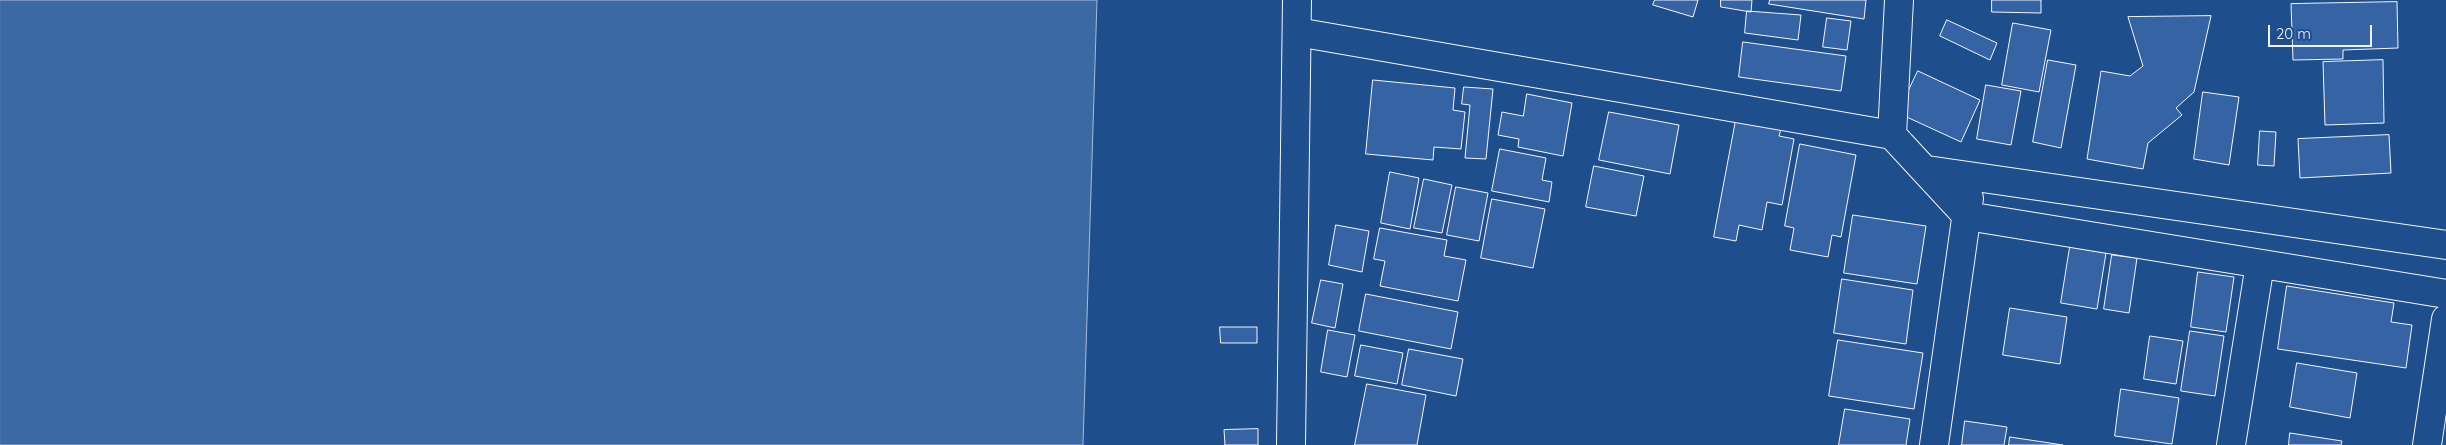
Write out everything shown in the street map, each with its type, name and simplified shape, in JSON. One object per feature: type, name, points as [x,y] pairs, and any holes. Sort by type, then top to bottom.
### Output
[{"type":"street","points":[[1291,445],[1292,228],[1297,0]]},
{"type":"street","points":[[1892,135],[1899,0]]},
{"type":"street","points":[[1297,32],[1892,135],[1927,170],[1967,216],[2446,294]]},
{"type":"street","points":[[1927,170],[2446,245]]},
{"type":"street","points":[[1934,445],[1972,177]]},
{"type":"street","points":[[2231,445],[2260,264]]},
{"type":"street","points":[[2427,445],[2446,319]]},
{"type":"water","points":[[0,0],[1097,0],[1083,445],[0,445]]},
{"type":"building","points":[[1655,0],[1698,0],[1693,17],[1653,5]]},
{"type":"building","points":[[1721,0],[1752,0],[1751,12],[1721,7]]},
{"type":"building","points":[[1770,0],[1866,0],[1864,19],[1769,4]]},
{"type":"building","points":[[1992,0],[2041,0],[2041,13],[1992,12]]},
{"type":"building","points":[[2397,2],[2398,48],[2343,50],[2343,59],[2293,60],[2291,4]]},
{"type":"building","points":[[1747,11],[1801,15],[1798,40],[1745,33]]},
{"type":"building","points":[[2211,16],[2194,92],[2176,108],[2182,115],[2148,143],[2143,169],[2087,159],[2101,71],[2130,76],[2143,66],[2128,17]]},
{"type":"building","points":[[1827,18],[1851,21],[1847,50],[1823,47]]},
{"type":"building","points":[[1947,20],[1997,43],[1990,60],[1940,36]]},
{"type":"building","points":[[2013,23],[2051,30],[2039,92],[2002,85]]},
{"type":"building","points":[[1743,42],[1846,56],[1841,91],[1739,77]]},
{"type":"building","points":[[2048,60],[2076,65],[2061,148],[2033,142]]},
{"type":"building","points":[[2383,60],[2384,123],[2325,125],[2323,62]]},
{"type":"building","points":[[1918,71],[1980,100],[1961,142],[1898,113]]},
{"type":"building","points":[[1373,80],[1455,88],[1453,110],[1465,112],[1461,149],[1434,147],[1433,160],[1366,154]]},
{"type":"building","points":[[1986,85],[2021,91],[2011,145],[1977,139]]},
{"type":"building","points":[[1464,87],[1493,89],[1486,159],[1465,158],[1470,105],[1462,104]]},
{"type":"building","points":[[2203,92],[2239,97],[2229,165],[2194,159]]},
{"type":"building","points":[[1527,94],[1572,103],[1563,156],[1518,147],[1519,139],[1498,135],[1502,112],[1523,116]]},
{"type":"building","points":[[1609,112],[1679,125],[1670,174],[1599,160]]},
{"type":"building","points":[[1736,120],[1781,129],[1779,136],[1794,139],[1782,205],[1767,202],[1762,230],[1739,225],[1736,241],[1714,237]]},
{"type":"building","points":[[2260,131],[2276,132],[2274,166],[2258,165]]},
{"type":"building","points":[[2389,135],[2391,173],[2300,178],[2298,139]]},
{"type":"building","points":[[1800,144],[1856,155],[1841,237],[1832,235],[1828,257],[1790,250],[1794,228],[1785,226]]},
{"type":"building","points":[[1500,149],[1546,158],[1542,180],[1552,182],[1549,202],[1492,191]]},
{"type":"building","points":[[1594,166],[1644,176],[1636,216],[1586,207]]},
{"type":"building","points":[[1390,172],[1419,178],[1410,229],[1381,223]]},
{"type":"building","points":[[1424,179],[1452,185],[1442,233],[1414,228]]},
{"type":"building","points":[[1456,187],[1488,193],[1479,241],[1447,235]]},
{"type":"building","points":[[1492,199],[1545,209],[1533,268],[1481,258]]},
{"type":"building","points":[[1853,215],[1926,226],[1917,284],[1844,273]]},
{"type":"building","points":[[1336,225],[1369,231],[1362,272],[1329,265]]},
{"type":"building","points":[[1380,228],[1447,240],[1444,256],[1466,260],[1458,301],[1380,286],[1385,261],[1374,259]]},
{"type":"building","points":[[2070,247],[2106,253],[2097,309],[2061,303]]},
{"type":"building","points":[[2112,255],[2137,258],[2129,313],[2104,309]]},
{"type":"building","points":[[2198,272],[2234,277],[2226,332],[2191,327]]},
{"type":"building","points":[[1842,279],[1913,290],[1906,344],[1834,333]]},
{"type":"building","points":[[1321,280],[1343,284],[1335,328],[1312,323]]},
{"type":"building","points":[[2287,286],[2394,303],[2391,322],[2412,325],[2406,368],[2278,349]]},
{"type":"building","points":[[1366,294],[1458,312],[1451,349],[1359,331]]},
{"type":"building","points":[[2010,308],[2067,317],[2060,364],[2003,355]]},
{"type":"building","points":[[1220,327],[1257,327],[1257,343],[1221,343]]},
{"type":"building","points":[[1328,330],[1355,335],[1347,377],[1321,372]]},
{"type":"building","points":[[2190,331],[2224,336],[2215,396],[2181,391]]},
{"type":"building","points":[[2150,336],[2183,341],[2176,384],[2144,379]]},
{"type":"building","points":[[1838,340],[1923,353],[1914,409],[1829,396]]},
{"type":"building","points":[[1361,345],[1403,353],[1397,384],[1355,376]]},
{"type":"building","points":[[1409,349],[1463,359],[1456,396],[1402,385]]},
{"type":"building","points":[[2297,363],[2357,373],[2350,418],[2290,407]]},
{"type":"building","points":[[1367,384],[1426,395],[1417,445],[1355,445]]},
{"type":"building","points":[[2121,389],[2179,398],[2172,444],[2115,436]]},
{"type":"building","points":[[1845,409],[1910,419],[1906,445],[1839,445]]},
{"type":"building","points":[[1965,421],[2007,427],[2004,445],[1962,445]]},
{"type":"building","points":[[1258,429],[1258,445],[1225,445],[1224,430]]},
{"type":"building","points":[[2290,433],[2342,441],[2341,445],[2289,445]]},
{"type":"building","points":[[2010,437],[2063,445],[2009,445]]}]
